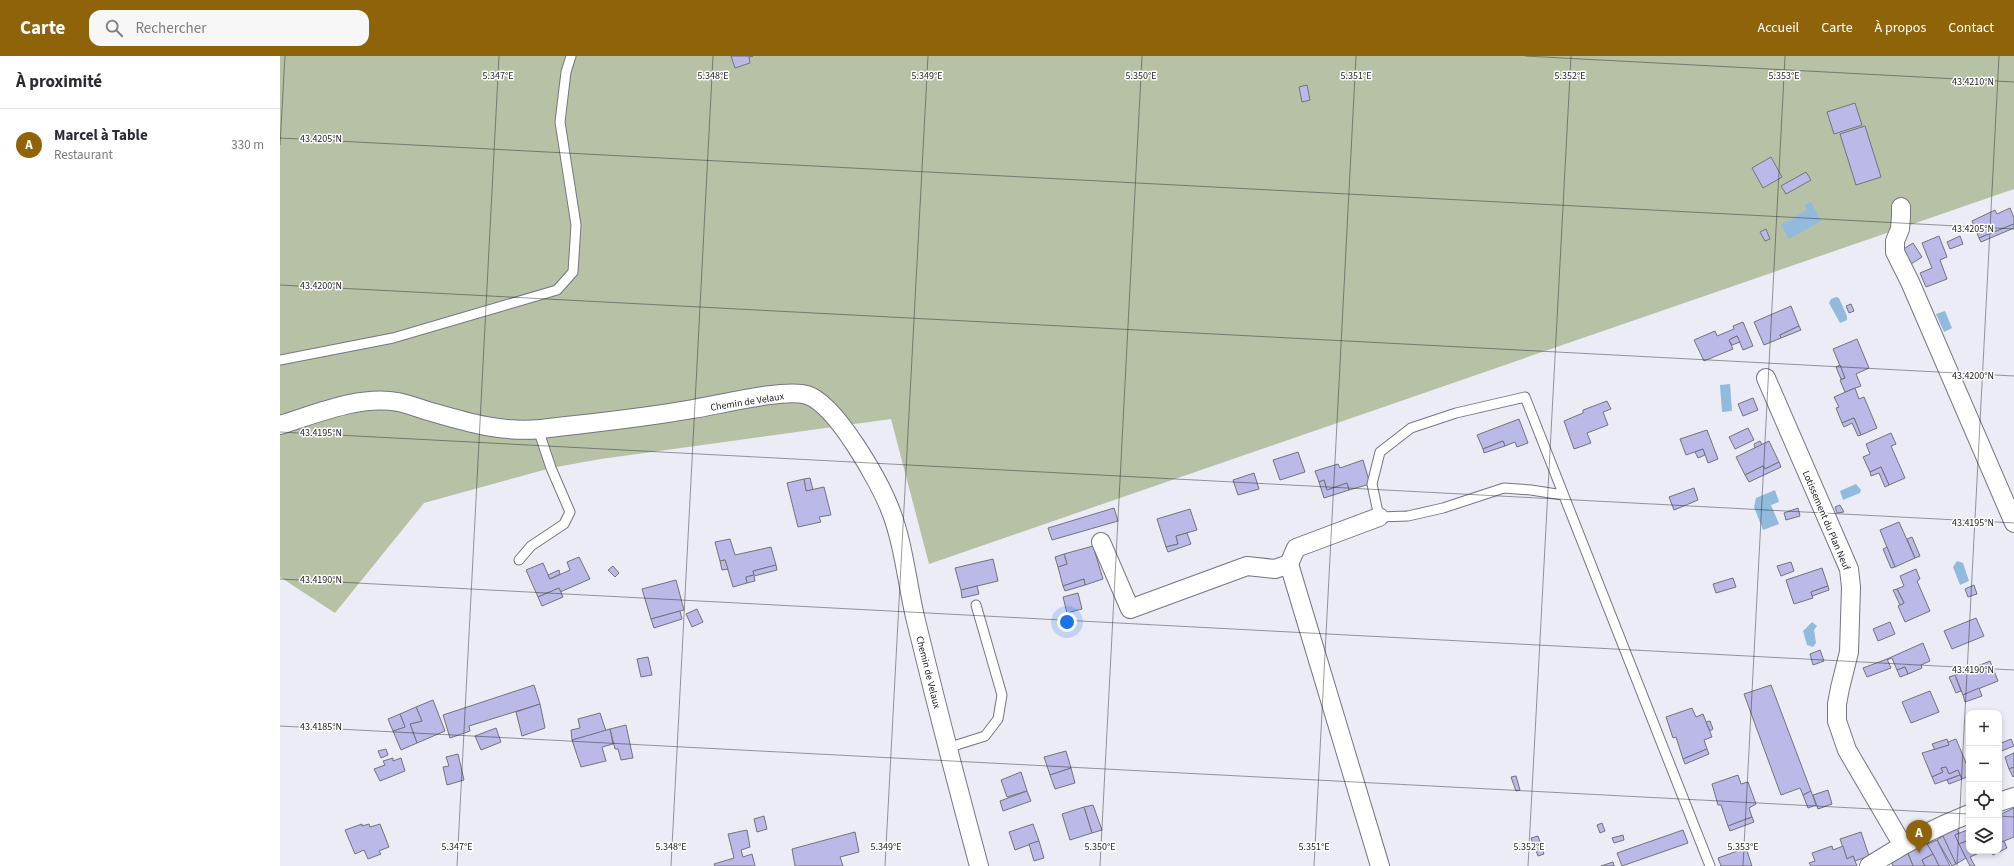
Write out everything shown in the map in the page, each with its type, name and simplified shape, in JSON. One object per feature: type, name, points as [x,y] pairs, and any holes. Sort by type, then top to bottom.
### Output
[{"type":"street","points":[[1900,207],[1900,228],[1895,241],[1895,252],[1910,282],[2014,523]]},
{"type":"street","name":"Lotissement du Plan Neuf","points":[[1766,378],[1849,569],[1851,587],[1848,659],[1837,704],[1837,721],[1847,750],[1902,844]]},
{"type":"street","name":"Chemin de Velaux","points":[[280,425],[346,405],[385,400],[398,402],[487,428],[508,430],[538,429],[689,410],[778,395],[808,395],[831,412],[858,450],[889,506],[897,528],[913,609],[947,748],[979,866]]},
{"type":"street","points":[[1379,517],[1296,548],[1289,564],[1380,866]]},
{"type":"street","points":[[1101,542],[1130,609],[1247,566],[1274,570],[1289,564]]},
{"type":"street","points":[[2002,801],[2014,797]]},
{"type":"street","points":[[1868,866],[1902,844],[1934,828],[1966,815]]},
{"type":"lane","points":[[280,360],[393,338],[557,290],[572,272],[576,225],[560,122],[566,72],[571,56]]},
{"type":"lane","points":[[1563,495],[1504,488],[1443,508],[1408,516],[1379,517],[1372,484],[1380,452],[1410,428],[1456,413],[1525,397],[1710,866]]},
{"type":"lane","points":[[519,560],[531,546],[564,524],[570,512],[551,468],[538,429]]},
{"type":"lane","points":[[947,748],[985,736],[998,719],[1002,695],[976,605]]},
{"type":"green space","points":[[280,56],[2014,56],[2014,189],[929,564],[891,419],[601,459],[551,468],[424,503],[335,613],[280,577]]},
{"type":"water","points":[[1811,202],[1821,221],[1789,239],[1781,225],[1807,210],[1805,205]]},
{"type":"water","points":[[1836,297],[1839,298],[1847,316],[1847,320],[1840,323],[1829,303],[1831,299]]},
{"type":"water","points":[[1945,311],[1952,328],[1944,332],[1936,314]]},
{"type":"water","points":[[1730,384],[1732,411],[1722,412],[1720,385]]},
{"type":"water","points":[[1856,484],[1861,490],[1860,493],[1843,500],[1840,491]]},
{"type":"water","points":[[1775,490],[1779,502],[1771,505],[1779,524],[1763,530],[1754,507],[1756,498]]},
{"type":"water","points":[[1957,561],[1963,563],[1969,581],[1960,585],[1953,567]]},
{"type":"water","points":[[1812,622],[1817,626],[1814,630],[1816,643],[1813,647],[1807,645],[1803,631]]},
{"type":"building","points":[[731,56],[753,56],[749,57],[750,63],[735,68]]},
{"type":"building","points":[[1307,85],[1310,100],[1302,102],[1299,87]]},
{"type":"building","points":[[1855,103],[1862,125],[1834,134],[1827,112]]},
{"type":"building","points":[[1865,126],[1881,177],[1856,185],[1840,134]]},
{"type":"building","points":[[1771,157],[1782,177],[1763,188],[1752,168]]},
{"type":"building","points":[[1806,172],[1811,180],[1786,194],[1781,186]]},
{"type":"building","points":[[2010,208],[2014,218],[2014,224],[1979,238],[1972,221],[1995,210],[1997,214]]},
{"type":"building","points":[[2014,224],[2014,228],[1981,242],[1979,238]]},
{"type":"building","points":[[1766,229],[1770,239],[1765,241],[1760,232]]},
{"type":"building","points":[[1939,236],[1947,257],[1940,260],[1947,279],[1926,287],[1920,273],[1932,268],[1922,243]]},
{"type":"building","points":[[1960,236],[1963,244],[1950,249],[1947,242]]},
{"type":"building","points":[[1913,243],[1922,257],[1911,264],[1902,250]]},
{"type":"building","points":[[1851,304],[1854,311],[1849,313],[1846,306]]},
{"type":"building","points":[[1791,306],[1799,326],[1780,335],[1781,338],[1764,345],[1754,322]]},
{"type":"building","points":[[1743,322],[1753,346],[1743,350],[1737,336],[1729,340],[1733,349],[1704,361],[1694,340],[1715,331],[1717,336],[1734,329],[1733,326]]},
{"type":"building","points":[[1799,326],[1801,330],[1781,338],[1780,335]]},
{"type":"building","points":[[1737,336],[1740,342],[1732,345],[1729,340]]},
{"type":"building","points":[[1857,339],[1869,368],[1856,374],[1861,386],[1845,392],[1840,380],[1845,378],[1833,349]]},
{"type":"building","points":[[1840,365],[1845,378],[1841,379],[1836,367]]},
{"type":"building","points":[[1855,388],[1859,399],[1864,397],[1877,428],[1861,435],[1854,418],[1842,423],[1836,408],[1839,407],[1834,397]]},
{"type":"building","points":[[1753,398],[1758,410],[1743,416],[1738,404]]},
{"type":"building","points":[[1607,401],[1611,409],[1603,412],[1608,425],[1587,433],[1591,443],[1574,449],[1564,421],[1583,413],[1583,410]]},
{"type":"building","points":[[1854,418],[1861,435],[1858,436],[1852,423],[1844,427],[1842,423]]},
{"type":"building","points":[[1519,419],[1528,443],[1517,447],[1515,442],[1505,446],[1503,441],[1483,449],[1477,435]]},
{"type":"building","points":[[1748,428],[1754,440],[1735,449],[1729,437]]},
{"type":"building","points":[[1707,430],[1718,459],[1708,463],[1703,449],[1686,455],[1680,439]]},
{"type":"building","points":[[1891,433],[1896,444],[1891,446],[1905,478],[1889,485],[1881,467],[1870,472],[1863,457],[1870,454],[1866,444]]},
{"type":"building","points":[[1503,441],[1505,446],[1484,453],[1483,449]]},
{"type":"building","points":[[1760,441],[1762,445],[1755,448],[1754,444]]},
{"type":"building","points":[[1769,441],[1779,462],[1765,469],[1763,466],[1745,475],[1736,457]]},
{"type":"building","points":[[1703,449],[1705,455],[1698,458],[1695,452]]},
{"type":"building","points":[[1298,452],[1305,472],[1280,480],[1273,460]]},
{"type":"building","points":[[1363,460],[1370,484],[1349,490],[1347,483],[1327,490],[1324,480],[1319,482],[1315,471],[1338,464],[1340,468]]},
{"type":"building","points":[[1779,462],[1781,467],[1749,482],[1745,475],[1763,466],[1765,469]]},
{"type":"building","points":[[1881,467],[1889,485],[1885,487],[1879,473],[1871,476],[1870,472]]},
{"type":"building","points":[[1254,473],[1259,489],[1238,495],[1233,480]]},
{"type":"building","points":[[810,478],[813,490],[806,491],[804,479]]},
{"type":"building","points":[[804,479],[806,491],[824,487],[831,515],[819,517],[821,522],[798,527],[787,483]]},
{"type":"building","points":[[1324,480],[1327,490],[1347,483],[1349,490],[1324,498],[1319,482]]},
{"type":"building","points":[[1694,488],[1698,500],[1674,510],[1669,497]]},
{"type":"building","points":[[1840,505],[1844,512],[1837,513],[1835,507]]},
{"type":"building","points":[[1114,508],[1118,521],[1052,540],[1048,528]]},
{"type":"building","points":[[1798,508],[1800,516],[1786,520],[1784,513]]},
{"type":"building","points":[[1190,509],[1197,530],[1176,536],[1178,544],[1166,547],[1157,519]]},
{"type":"building","points":[[1899,522],[1915,558],[1895,567],[1880,530]]},
{"type":"building","points":[[1187,533],[1191,544],[1168,552],[1166,547],[1178,544],[1176,536]]},
{"type":"building","points":[[1912,537],[1920,556],[1915,558],[1907,539]]},
{"type":"building","points":[[730,539],[735,555],[771,547],[776,565],[753,571],[754,575],[746,577],[747,583],[733,587],[725,560],[720,561],[715,542]]},
{"type":"building","points":[[1093,546],[1103,579],[1085,585],[1084,579],[1063,586],[1058,567],[1067,564],[1064,554]]},
{"type":"building","points":[[1887,547],[1895,567],[1891,568],[1883,549]]},
{"type":"building","points":[[1064,554],[1067,564],[1058,567],[1055,557]]},
{"type":"building","points":[[579,557],[590,579],[560,592],[559,588],[538,597],[526,570],[543,563],[550,579],[570,570],[567,562]]},
{"type":"building","points":[[993,559],[998,581],[961,590],[955,568]]},
{"type":"building","points":[[725,560],[728,569],[722,570],[720,561]]},
{"type":"building","points":[[1791,562],[1794,571],[1781,576],[1777,566]]},
{"type":"building","points":[[776,565],[777,570],[754,576],[755,581],[747,583],[746,577],[754,575],[753,571]]},
{"type":"building","points":[[613,566],[619,573],[615,577],[608,570]]},
{"type":"building","points":[[1822,568],[1828,586],[1811,592],[1813,598],[1794,604],[1786,580]]},
{"type":"building","points":[[1916,569],[1920,579],[1917,581],[1930,611],[1905,622],[1898,606],[1904,603],[1897,589],[1904,586],[1900,576]]},
{"type":"building","points":[[559,570],[560,574],[550,579],[548,575]]},
{"type":"building","points":[[1733,578],[1736,587],[1716,593],[1713,584]]},
{"type":"building","points":[[1084,579],[1085,585],[1065,591],[1063,586]]},
{"type":"building","points":[[676,580],[684,610],[651,619],[642,589]]},
{"type":"building","points":[[1974,585],[1977,594],[1968,597],[1965,589]]},
{"type":"building","points":[[977,586],[979,594],[962,598],[961,590]]},
{"type":"building","points":[[1828,586],[1829,590],[1812,596],[1811,592]]},
{"type":"building","points":[[559,588],[563,597],[542,606],[538,597]]},
{"type":"building","points":[[1897,589],[1904,603],[1900,605],[1893,590]]},
{"type":"building","points":[[1078,593],[1082,609],[1067,613],[1063,597]]},
{"type":"building","points":[[697,609],[703,622],[692,627],[686,614]]},
{"type":"building","points":[[680,611],[682,619],[654,628],[651,619]]},
{"type":"building","points":[[1976,618],[1984,636],[1952,649],[1944,631]]},
{"type":"building","points":[[1890,622],[1895,634],[1878,641],[1873,629]]},
{"type":"building","points":[[1923,643],[1930,661],[1921,665],[1922,668],[1908,674],[1905,667],[1897,670],[1892,658],[1887,660],[1887,659]]},
{"type":"building","points":[[1820,650],[1824,661],[1813,665],[1810,654]]},
{"type":"building","points":[[648,657],[652,675],[641,677],[637,659]]},
{"type":"building","points":[[1887,659],[1891,668],[1867,677],[1863,668]]},
{"type":"building","points":[[1990,661],[1998,681],[1963,695],[1955,675]]},
{"type":"building","points":[[1905,667],[1908,674],[1900,677],[1897,670]]},
{"type":"building","points":[[1955,675],[1961,691],[1956,693],[1949,677]]},
{"type":"building","points":[[534,685],[540,704],[469,726],[470,731],[450,738],[443,715]]},
{"type":"building","points":[[1771,685],[1811,791],[1803,795],[1800,788],[1781,795],[1744,694]]},
{"type":"building","points":[[1979,688],[1982,696],[1965,702],[1963,695]]},
{"type":"building","points":[[1930,691],[1939,712],[1911,723],[1902,702]]},
{"type":"building","points":[[433,700],[445,731],[417,743],[410,724],[422,721],[416,707]]},
{"type":"building","points":[[540,704],[545,728],[522,736],[516,712]]},
{"type":"building","points":[[416,707],[422,721],[410,724],[417,743],[401,750],[393,731],[405,727],[400,714]]},
{"type":"building","points":[[1692,708],[1696,717],[1703,714],[1712,737],[1704,740],[1707,749],[1683,759],[1676,737],[1673,738],[1666,717]]},
{"type":"building","points":[[600,713],[606,731],[572,740],[571,730],[580,728],[578,719]]},
{"type":"building","points":[[400,714],[405,727],[393,731],[388,719]]},
{"type":"building","points":[[1710,721],[1713,729],[1710,731],[1706,722]]},
{"type":"building","points":[[626,725],[633,758],[621,760],[618,749],[615,749],[610,729]]},
{"type":"building","points":[[496,728],[501,742],[481,750],[475,736]]},
{"type":"building","points":[[610,729],[613,744],[602,747],[606,761],[581,767],[572,740]]},
{"type":"building","points":[[1947,739],[1949,745],[1935,750],[1932,744]]},
{"type":"building","points":[[1956,739],[1966,763],[1966,777],[1962,779],[1958,770],[1949,774],[1946,767],[1941,768],[1943,772],[1932,777],[1922,753],[1949,745],[1948,742]]},
{"type":"building","points":[[2011,739],[2014,746],[2002,751],[2002,743]]},
{"type":"building","points":[[386,749],[388,755],[381,758],[378,751]]},
{"type":"building","points":[[1707,749],[1709,754],[1685,764],[1683,759]]},
{"type":"building","points":[[1066,751],[1071,768],[1050,775],[1044,757]]},
{"type":"building","points":[[2014,753],[2014,767],[2009,769],[2005,757]]},
{"type":"building","points":[[458,754],[464,780],[447,785],[443,767],[449,766],[446,757]]},
{"type":"building","points":[[393,758],[393,761],[401,758],[405,771],[380,781],[374,769],[385,765],[383,761]]},
{"type":"building","points":[[1946,767],[1949,774],[1958,770],[1960,775],[1935,784],[1932,777],[1943,772],[1941,768]]},
{"type":"building","points":[[2014,767],[2014,776],[2013,777],[2009,769]]},
{"type":"building","points":[[1071,768],[1075,783],[1055,789],[1050,775]]},
{"type":"building","points":[[1021,772],[1027,791],[1007,797],[1001,780]]},
{"type":"building","points":[[1738,775],[1741,784],[1748,782],[1756,804],[1749,808],[1752,817],[1728,826],[1721,805],[1718,805],[1712,784]]},
{"type":"building","points":[[1960,775],[1962,779],[1949,784],[1947,780]]},
{"type":"building","points":[[1516,776],[1520,790],[1516,791],[1511,777]]},
{"type":"building","points":[[1828,790],[1832,804],[1818,809],[1813,795]]},
{"type":"building","points":[[1027,791],[1031,801],[1003,811],[1000,801]]},
{"type":"building","points":[[1811,791],[1816,805],[1808,808],[1803,795]]},
{"type":"building","points":[[1093,805],[1102,830],[1092,833],[1084,807]]},
{"type":"building","points":[[1084,807],[1092,833],[1070,840],[1062,814]]},
{"type":"building","points":[[2014,808],[2014,837],[2002,842],[2002,818],[2002,814]]},
{"type":"building","points":[[764,816],[767,829],[757,832],[754,819]]},
{"type":"building","points":[[1752,817],[1754,822],[1730,831],[1728,826]]},
{"type":"building","points":[[1602,823],[1605,831],[1600,833],[1597,825]]},
{"type":"building","points":[[362,824],[362,826],[369,824],[370,827],[380,824],[389,847],[379,851],[381,854],[368,859],[364,850],[355,854],[345,830]]},
{"type":"building","points":[[1033,824],[1039,841],[1015,850],[1009,832]]},
{"type":"building","points":[[1955,827],[1959,833],[1955,835],[1966,858],[1956,864],[1941,834]]},
{"type":"building","points":[[747,830],[750,847],[741,850],[743,857],[752,854],[755,866],[715,866],[714,864],[734,858],[728,834]]},
{"type":"building","points":[[1683,830],[1688,843],[1622,866],[1617,853]]},
{"type":"building","points":[[1966,830],[1966,841],[1959,844],[1955,835]]},
{"type":"building","points":[[855,832],[859,852],[840,857],[843,866],[795,866],[792,849]]},
{"type":"building","points":[[1861,832],[1869,856],[1855,861],[1853,856],[1847,859],[1840,839]]},
{"type":"building","points":[[1623,835],[1624,840],[1614,843],[1612,838]]},
{"type":"building","points":[[1538,836],[1544,854],[1538,856],[1531,838]]},
{"type":"building","points":[[1943,836],[1956,864],[1952,866],[1937,840]]},
{"type":"building","points":[[1937,840],[1950,866],[1939,866],[1927,844]]},
{"type":"building","points":[[1039,841],[1044,858],[1034,861],[1029,844]]},
{"type":"building","points":[[1966,841],[1966,854],[1977,854],[1970,857],[1975,866],[1970,866],[1959,844]]},
{"type":"building","points":[[2004,841],[2007,848],[2002,850],[2002,842]]},
{"type":"building","points":[[1926,842],[1933,854],[1922,860],[1925,866],[1913,866],[1907,851]]},
{"type":"building","points":[[1832,846],[1833,850],[1843,846],[1847,859],[1853,856],[1857,866],[1811,866],[1809,863],[1815,861],[1812,853]]},
{"type":"building","points":[[1746,848],[1752,866],[1721,866],[1718,858]]},
{"type":"building","points":[[1907,851],[1913,866],[1893,866],[1891,860]]},
{"type":"building","points":[[1933,854],[1939,866],[1925,866],[1922,860]]},
{"type":"building","points":[[1613,862],[1614,866],[1601,866]]},
{"type":"place","name":"Marcel à Table","points":[[1919,853]]}]
